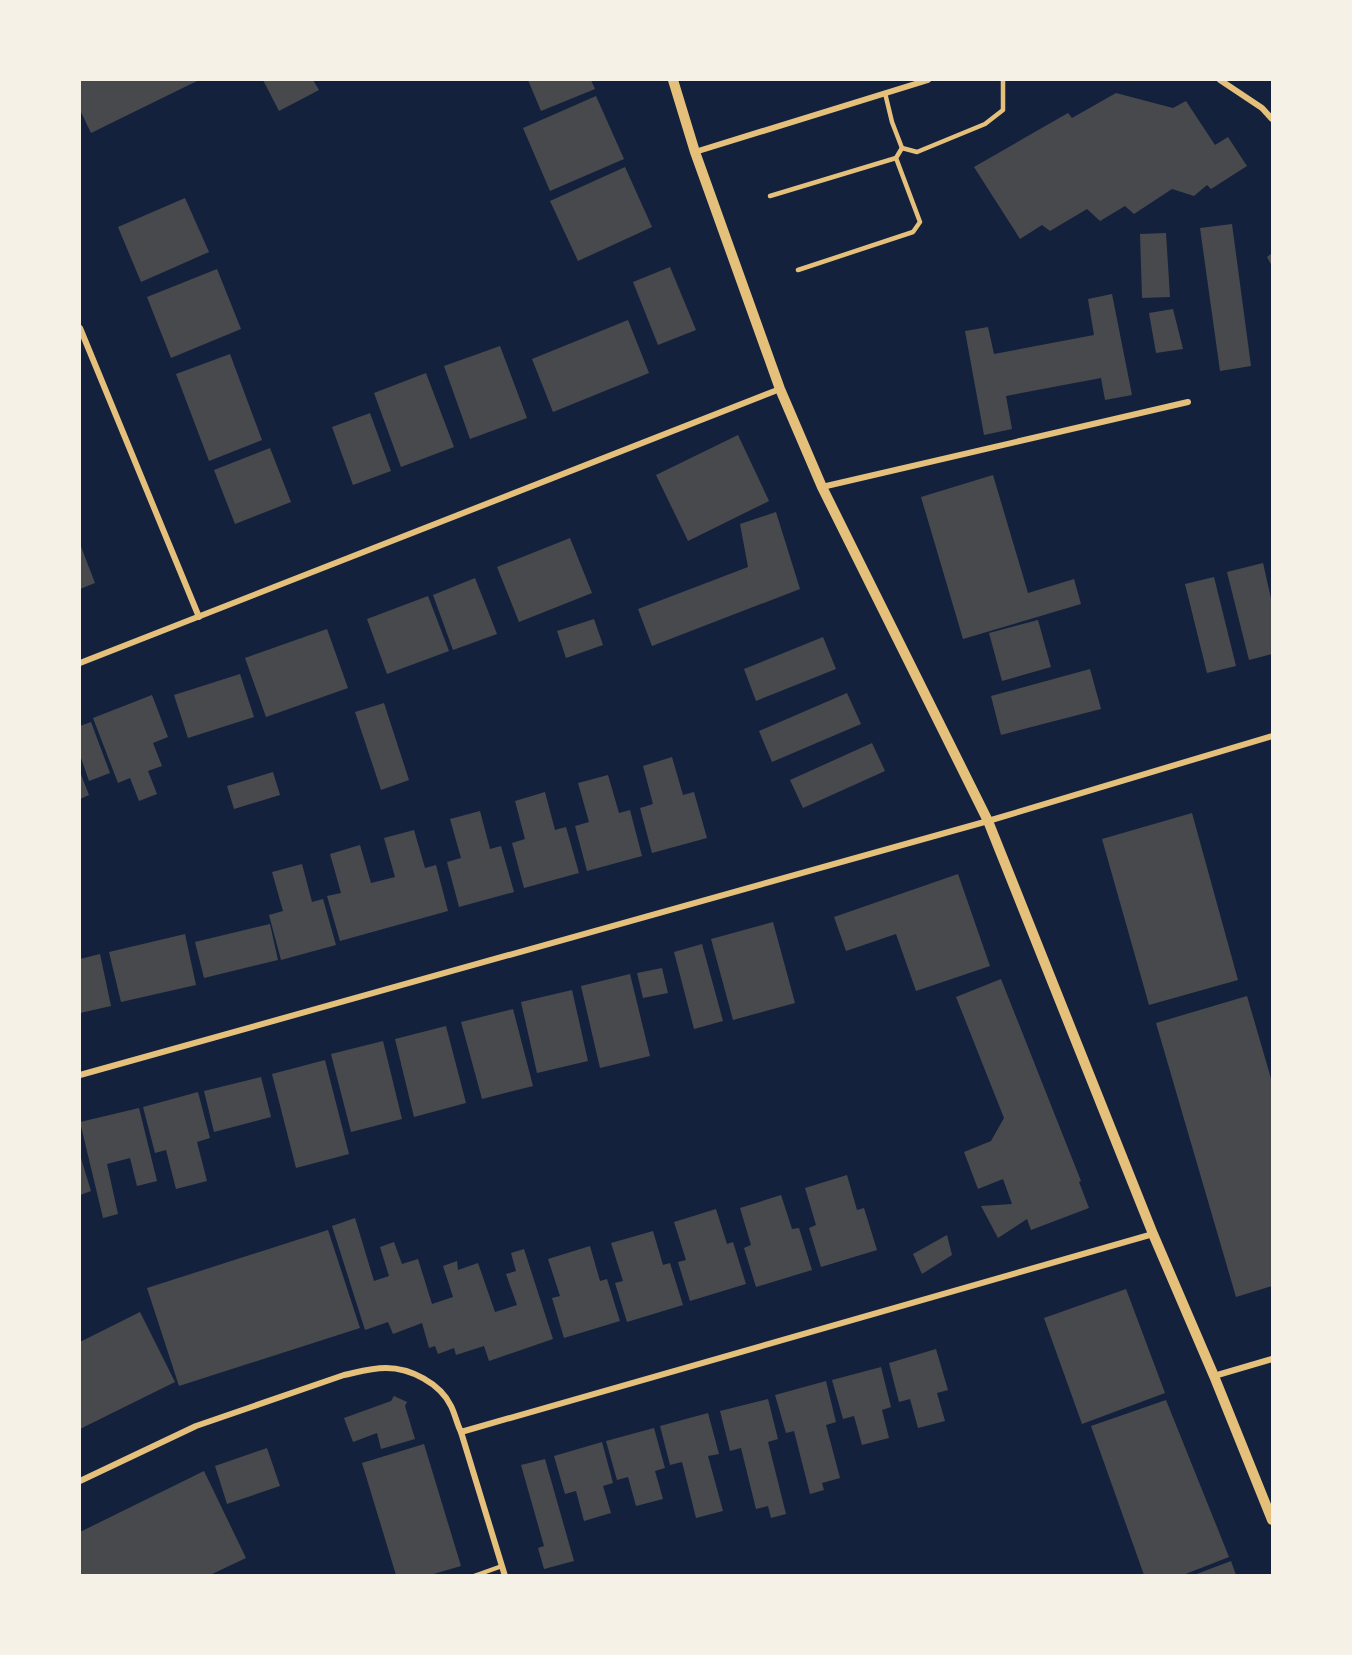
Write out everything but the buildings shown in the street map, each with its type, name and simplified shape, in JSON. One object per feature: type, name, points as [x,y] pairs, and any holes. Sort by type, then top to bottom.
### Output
[{"type":"street","points":[[673,80],[695,152],[780,389],[822,488],[988,821],[1153,1234],[1272,1520]]},
{"type":"street","points":[[695,152],[928,80]]},
{"type":"street","points":[[1220,80],[1262,108],[1272,119]]},
{"type":"street","points":[[80,328],[199,617]]},
{"type":"street","points":[[80,663],[780,389]]},
{"type":"street","points":[[822,488],[1188,402]]},
{"type":"street","points":[[80,1075],[988,821],[1272,736]]},
{"type":"street","points":[[460,1432],[1153,1234]]},
{"type":"street","points":[[1214,1377],[1272,1359]]},
{"type":"street","points":[[80,1481],[196,1426],[344,1375],[370,1369],[389,1368],[406,1371],[440,1389],[451,1404],[506,1575]]},
{"type":"lane","points":[[902,148],[917,152],[985,124],[1003,110],[1003,80]]},
{"type":"lane","points":[[885,93],[892,122],[902,148]]},
{"type":"lane","points":[[770,196],[896,158],[902,148]]},
{"type":"lane","points":[[798,270],[913,232],[920,222],[896,158]]},
{"type":"lane","points":[[474,1575],[502,1566]]}]
